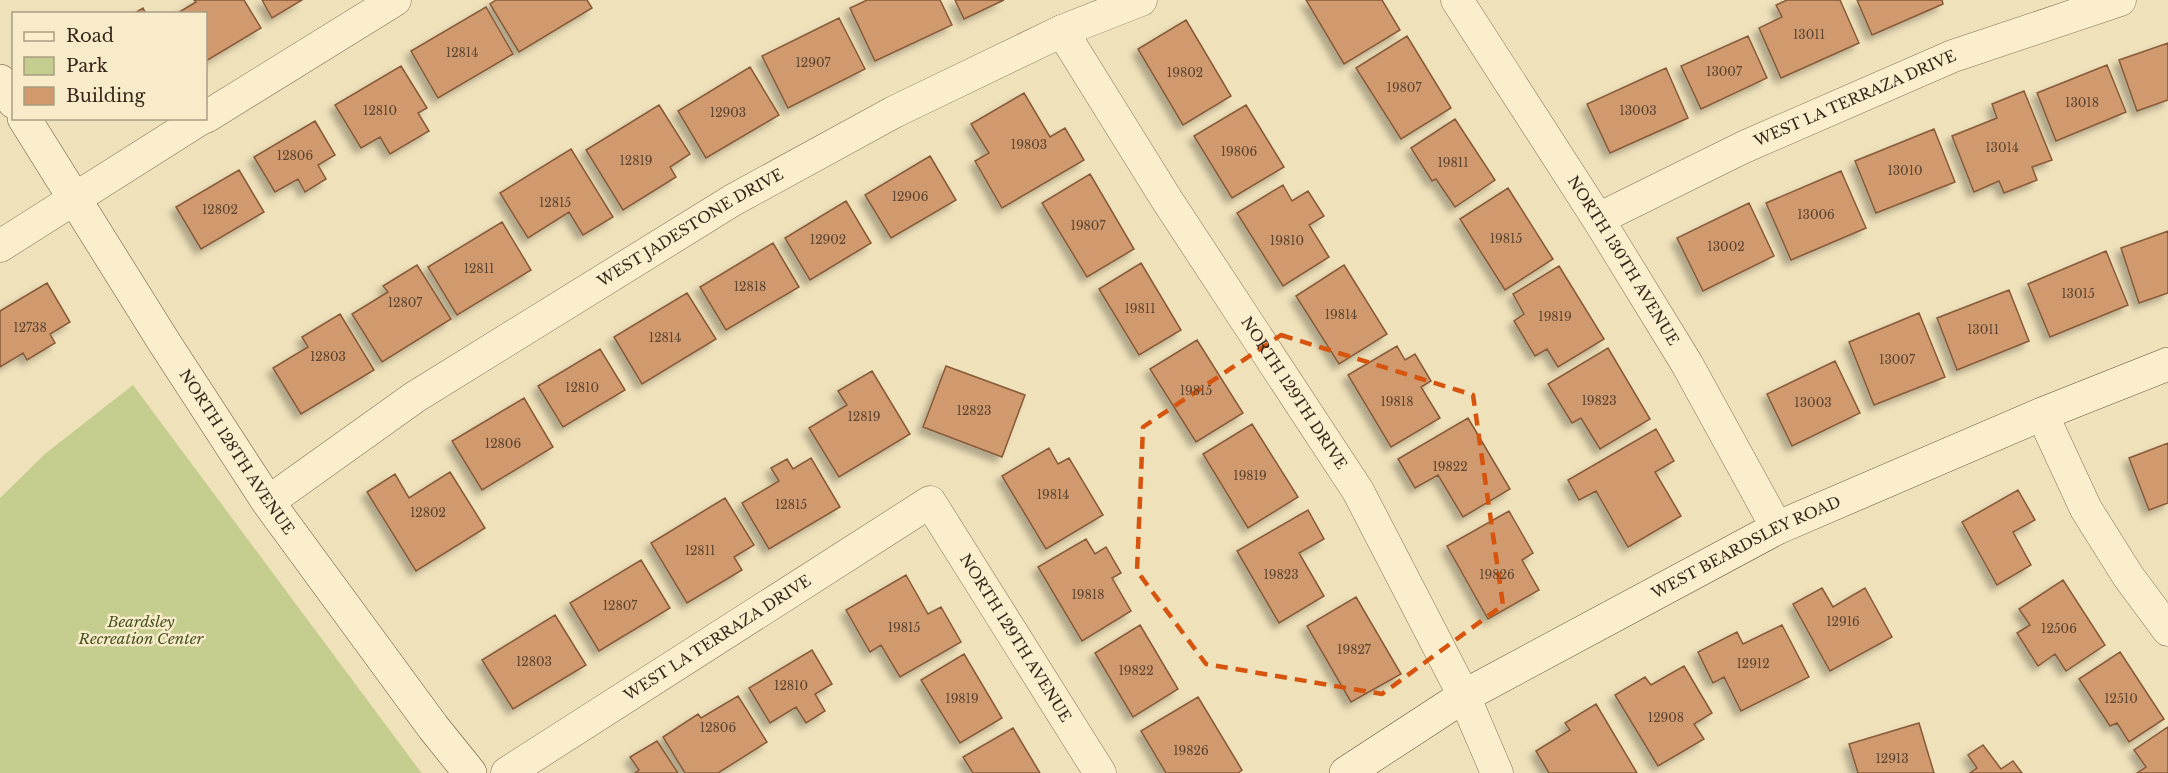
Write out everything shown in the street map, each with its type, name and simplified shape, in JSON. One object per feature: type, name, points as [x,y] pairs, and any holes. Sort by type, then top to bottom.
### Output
[{"type":"street","points":[[207,116],[395,0]]},
{"type":"street","name":"WEST JADESTONE DRIVE","points":[[267,502],[416,397],[733,200],[894,112],[1062,31],[1141,0]]},
{"type":"street","name":"NORTH 130TH AVENUE","points":[[1457,0],[1598,219],[1687,364],[1777,528]]},
{"type":"street","name":"WEST LA TERRAZA DRIVE","points":[[1598,219],[1744,147],[1953,56],[2120,0]]},
{"type":"street","name":"NORTH 129TH DRIVE","points":[[1062,31],[1167,200],[1358,490],[1464,696],[1497,773]]},
{"type":"street","points":[[0,81],[12,99]]},
{"type":"street","name":"NORTH 128TH AVENUE","points":[[25,120],[267,502],[433,727],[470,773]]},
{"type":"street","points":[[0,246],[201,120]]},
{"type":"street","name":"WEST BEARDSLEY ROAD","points":[[1346,773],[1464,696],[1777,528],[2042,414],[2168,364]]},
{"type":"street","points":[[2042,414],[2086,509],[2128,576],[2168,630]]},
{"type":"street","name":"WEST LA TERRAZA DRIVE","points":[[507,773],[930,502]]},
{"type":"street","name":"NORTH 129TH AVENUE","points":[[930,502],[1100,773]]},
{"type":"highlighted area","points":[[1281,335],[1473,395],[1503,605],[1382,694],[1206,664],[1137,571],[1143,427]]},
{"type":"green space","name":"Beardsley Recreation Center","points":[[133,385],[422,773],[0,773],[0,498],[46,453]]},
{"type":"building","points":[[194,0],[244,0],[261,28],[207,60],[207,12],[179,12],[196,2]]},
{"type":"building","points":[[262,0],[302,0],[272,18]]},
{"type":"building","points":[[496,0],[587,0],[592,8],[519,52],[490,4]]},
{"type":"building","points":[[867,0],[940,0],[952,25],[875,61],[850,8]]},
{"type":"building","points":[[955,0],[1004,0],[964,19]]},
{"type":"building","points":[[1306,0],[1382,0],[1400,30],[1344,64]]},
{"type":"building","points":[[1787,0],[1840,0],[1859,43],[1781,78],[1759,28],[1782,17],[1776,5]]},
{"type":"building","points":[[1857,0],[1942,0],[1943,4],[1872,35]]},
{"type":"building","points":[[486,7],[513,54],[438,98],[411,51]]},
{"type":"building","points":[[839,18],[865,69],[788,108],[762,56]]},
{"type":"building","points":[[1186,20],[1231,96],[1183,125],[1138,49]]},
{"type":"building","points":[[1407,36],[1451,108],[1401,139],[1356,68]]},
{"type":"building","points":[[1748,36],[1767,78],[1701,109],[1681,66]]},
{"type":"building","points":[[2168,43],[2168,100],[2137,111],[2119,60]]},
{"type":"building","points":[[2107,65],[2126,112],[2056,141],[2037,93]]},
{"type":"building","points":[[401,66],[427,108],[418,113],[429,131],[390,154],[380,137],[361,148],[335,105]]},
{"type":"building","points":[[750,67],[779,115],[706,158],[678,111]]},
{"type":"building","points":[[1666,68],[1688,118],[1610,153],[1587,104]]},
{"type":"building","points":[[2024,91],[2052,160],[2032,167],[2037,180],[2004,193],[1999,181],[1974,192],[1952,136],[1997,118],[1992,104]]},
{"type":"building","points":[[1024,93],[1050,137],[1065,128],[1084,160],[1002,208],[975,161],[989,153],[971,124]]},
{"type":"building","points":[[659,105],[690,154],[670,167],[676,177],[623,210],[586,150]]},
{"type":"building","points":[[1246,105],[1284,167],[1232,198],[1194,136]]},
{"type":"building","points":[[1455,119],[1495,180],[1455,207],[1436,179],[1432,181],[1411,148]]},
{"type":"building","points":[[315,121],[335,155],[318,165],[326,179],[305,192],[298,179],[275,192],[254,157]]},
{"type":"building","points":[[1934,129],[1955,182],[1876,213],[1855,161]]},
{"type":"building","points":[[571,149],[613,217],[583,235],[569,212],[528,238],[500,193]]},
{"type":"building","points":[[930,156],[956,200],[891,238],[865,195]]},
{"type":"building","points":[[239,170],[264,212],[201,249],[176,207]]},
{"type":"building","points":[[1841,171],[1866,228],[1791,260],[1766,203]]},
{"type":"building","points":[[1090,174],[1134,249],[1087,277],[1042,203]]},
{"type":"building","points":[[1283,185],[1292,201],[1308,191],[1324,216],[1309,225],[1329,257],[1283,286],[1237,213]]},
{"type":"building","points":[[1508,188],[1553,259],[1505,290],[1460,219]]},
{"type":"building","points":[[846,201],[871,243],[810,280],[785,238]]},
{"type":"building","points":[[1749,203],[1774,256],[1703,291],[1677,238]]},
{"type":"building","points":[[502,222],[531,270],[457,315],[428,267]]},
{"type":"building","points":[[2168,231],[2168,293],[2139,303],[2121,248]]},
{"type":"building","points":[[773,243],[799,287],[726,330],[700,287]]},
{"type":"building","points":[[2106,251],[2128,305],[2050,337],[2028,284]]},
{"type":"building","points":[[1141,263],[1181,330],[1139,355],[1099,289]]},
{"type":"building","points":[[417,265],[451,319],[382,362],[352,314],[388,292],[383,286]]},
{"type":"building","points":[[1344,265],[1387,334],[1339,364],[1296,296]]},
{"type":"building","points":[[1559,266],[1604,339],[1558,367],[1547,349],[1535,356],[1514,321],[1524,314],[1513,294]]},
{"type":"building","points":[[47,283],[70,322],[50,334],[55,343],[27,360],[23,353],[0,367],[0,311]]},
{"type":"building","points":[[2009,290],[2029,341],[1957,370],[1937,318]]},
{"type":"building","points":[[687,293],[716,339],[642,384],[614,337]]},
{"type":"building","points":[[1919,313],[1945,377],[1874,405],[1849,342]]},
{"type":"building","points":[[340,314],[374,370],[301,414],[273,368],[308,347],[302,337]]},
{"type":"building","points":[[1197,340],[1243,413],[1196,442],[1150,369]]},
{"type":"building","points":[[1397,346],[1405,360],[1415,354],[1431,381],[1421,387],[1440,418],[1391,447],[1348,375]]},
{"type":"building","points":[[1608,348],[1650,419],[1600,449],[1581,418],[1572,423],[1548,384]]},
{"type":"building","points":[[600,349],[625,390],[563,427],[538,386]]},
{"type":"building","points":[[1835,361],[1860,413],[1792,446],[1767,394]]},
{"type":"building","points":[[946,366],[1025,395],[1002,457],[923,427]]},
{"type":"building","points":[[872,371],[910,434],[839,477],[809,428],[847,405],[838,391]]},
{"type":"building","points":[[524,398],[553,447],[482,490],[452,441]]},
{"type":"building","points":[[1468,418],[1510,489],[1463,517],[1438,475],[1415,488],[1398,459]]},
{"type":"building","points":[[1252,424],[1298,497],[1248,528],[1203,454]]},
{"type":"building","points":[[1656,429],[1674,461],[1655,472],[1681,516],[1628,547],[1596,491],[1579,500],[1568,480]]},
{"type":"building","points":[[2168,443],[2168,503],[2149,510],[2129,458]]},
{"type":"building","points":[[1049,448],[1058,464],[1069,458],[1103,515],[1046,549],[1002,476]]},
{"type":"building","points":[[811,458],[840,507],[769,549],[742,503],[779,481],[771,468],[787,459],[793,469]]},
{"type":"building","points":[[450,472],[485,528],[416,571],[367,492],[395,474],[409,498]]},
{"type":"building","points":[[2018,490],[2035,520],[2013,532],[2031,565],[1997,585],[1962,522]]},
{"type":"building","points":[[725,498],[754,545],[734,557],[742,570],[687,603],[651,543]]},
{"type":"building","points":[[1308,510],[1324,539],[1299,553],[1324,596],[1279,623],[1237,551]]},
{"type":"building","points":[[1509,511],[1533,553],[1522,560],[1539,590],[1488,619],[1447,546]]},
{"type":"building","points":[[1086,539],[1095,554],[1106,547],[1121,573],[1112,578],[1131,611],[1082,641],[1038,567]]},
{"type":"building","points":[[641,560],[670,608],[599,651],[570,603]]},
{"type":"building","points":[[906,575],[928,614],[941,607],[961,642],[900,677],[881,645],[870,652],[846,610]]},
{"type":"building","points":[[2063,580],[2105,645],[2066,671],[2055,654],[2038,666],[2017,633],[2030,625],[2019,609]]},
{"type":"building","points":[[1822,588],[1833,607],[1865,588],[1892,637],[1830,671],[1793,604]]},
{"type":"building","points":[[1356,597],[1401,674],[1351,702],[1307,626]]},
{"type":"building","points":[[555,615],[586,665],[513,709],[482,660]]},
{"type":"building","points":[[1140,625],[1178,689],[1133,717],[1095,653]]},
{"type":"building","points":[[1782,625],[1809,677],[1741,711],[1724,677],[1713,683],[1698,652],[1737,632],[1743,644]]},
{"type":"building","points":[[812,650],[832,684],[815,694],[825,711],[806,723],[796,707],[770,723],[749,688]]},
{"type":"building","points":[[2120,652],[2164,719],[2129,742],[2117,723],[2110,726],[2079,679]]},
{"type":"building","points":[[964,654],[1002,718],[960,743],[921,680]]},
{"type":"building","points":[[1684,666],[1712,713],[1694,724],[1704,739],[1658,766],[1615,695],[1645,677],[1651,685]]},
{"type":"building","points":[[738,696],[767,742],[718,773],[685,773],[663,737],[698,714],[701,718]]},
{"type":"building","points":[[1198,697],[1242,770],[1238,773],[1166,773],[1141,731]]},
{"type":"building","points":[[1596,704],[1637,773],[1549,773],[1536,751],[1570,730],[1565,723]]},
{"type":"building","points":[[1919,723],[1934,773],[1858,773],[1849,744]]},
{"type":"building","points":[[2168,727],[2168,773],[2137,773],[2146,767],[2134,750]]},
{"type":"building","points":[[1013,728],[1040,773],[973,773],[963,757]]},
{"type":"building","points":[[657,741],[678,773],[635,773],[639,770],[630,757]]},
{"type":"building","points":[[1983,745],[2001,769],[2013,761],[2022,773],[1970,773],[1977,768],[1968,755]]}]
